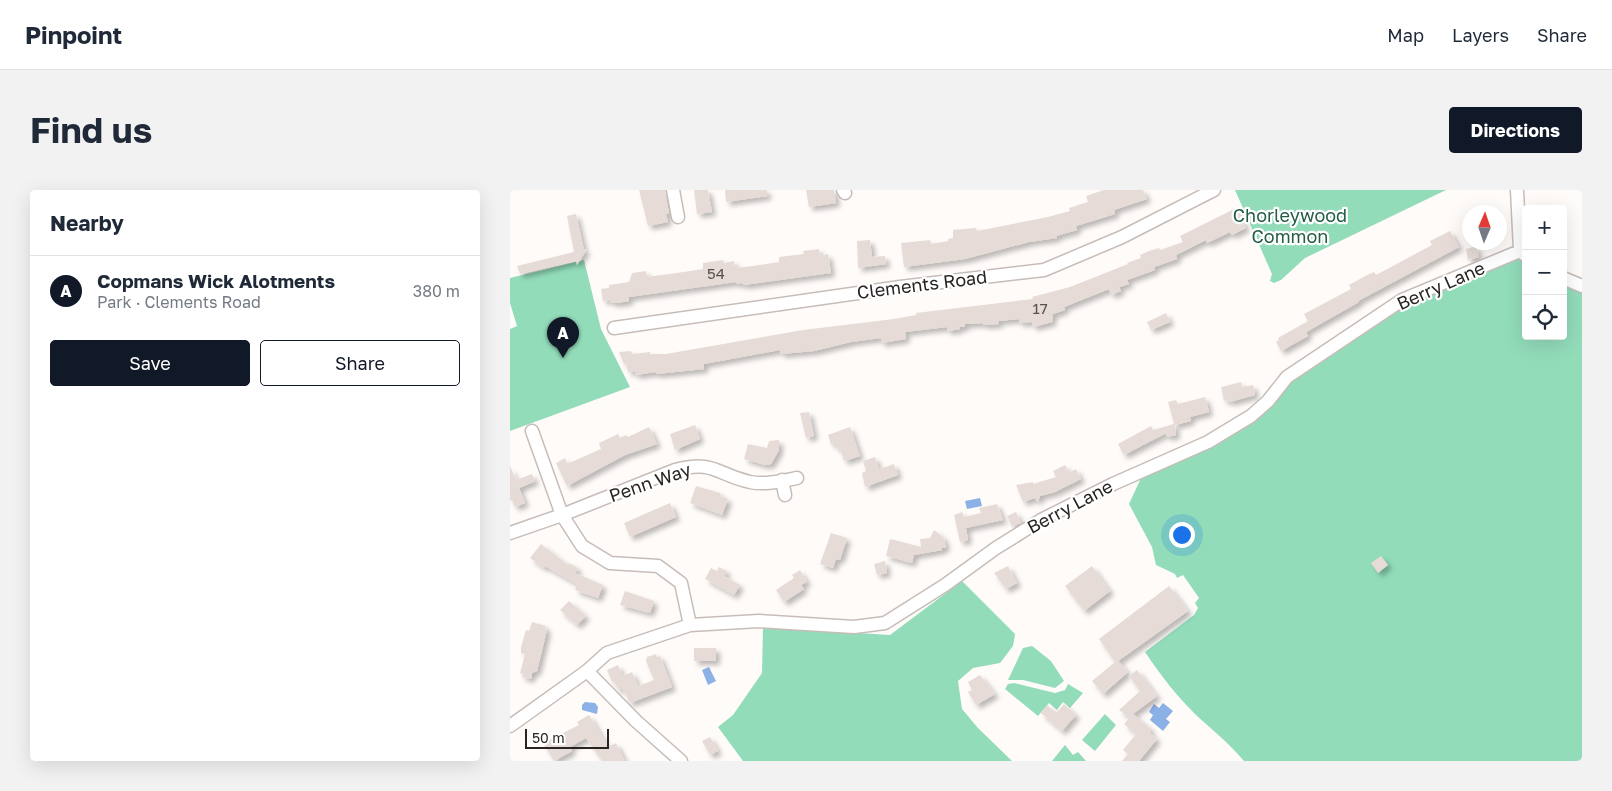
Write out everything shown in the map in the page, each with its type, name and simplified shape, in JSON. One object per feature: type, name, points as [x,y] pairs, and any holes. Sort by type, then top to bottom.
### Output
[{"type":"street","points":[[674,190],[678,217]]},
{"type":"street","name":"Clements Road","points":[[614,328],[900,287],[1044,270],[1116,240],[1214,190]]},
{"type":"street","points":[[1517,190],[1523,250]]},
{"type":"street","name":"Berry Lane","points":[[510,726],[587,671],[607,653],[690,626],[759,621],[854,627],[885,623],[1041,520],[1114,484],[1208,442],[1251,416],[1268,401],[1287,377],[1402,300],[1522,253]]},
{"type":"street","points":[[1567,280],[1582,286]]},
{"type":"street","points":[[532,431],[562,516],[582,546],[610,564],[658,566],[681,583],[690,626]]},
{"type":"street","name":"Penn Way","points":[[510,533],[562,516],[674,470],[691,466],[707,466],[752,482],[797,478]]},
{"type":"street","points":[[782,480],[784,495]]},
{"type":"street","points":[[587,671],[636,721],[681,761]]},
{"type":"green space","name":"Chorleywood Common","points":[[1235,190],[1446,190],[1305,258],[1281,280],[1274,283],[1270,281],[1272,274]]},
{"type":"green space","points":[[1520,259],[1522,260],[1522,340],[1567,340],[1567,286],[1582,292],[1582,761],[1244,761],[1180,699],[1145,652],[1194,615],[1198,608],[1195,603],[1199,598],[1183,575],[1177,578],[1175,574],[1156,565],[1152,547],[1129,504],[1141,478],[1224,440],[1272,403],[1288,384],[1318,365],[1403,303]]},
{"type":"green space","points":[[584,260],[601,329],[630,387],[510,431],[510,329],[517,326],[510,303],[510,278]]},
{"type":"green space","points":[[962,581],[1015,634],[1013,646],[1000,663],[973,668],[958,681],[962,709],[978,728],[1012,761],[743,761],[718,727],[733,715],[762,673],[763,627],[890,635]]},
{"type":"green space","points":[[1032,646],[1051,661],[1064,681],[1055,688],[1023,680],[1008,680],[1023,648]]},
{"type":"green space","points":[[1014,683],[1055,693],[1065,690],[1068,684],[1083,693],[1070,708],[1063,702],[1057,710],[1049,703],[1038,716],[1005,689],[1008,684]]},
{"type":"green space","points":[[1105,714],[1116,725],[1095,751],[1082,740]]},
{"type":"green space","points":[[1065,745],[1073,755],[1078,752],[1086,761],[1052,761]]},
{"type":"water","points":[[980,498],[982,506],[967,509],[965,501]]},
{"type":"water","points":[[709,667],[716,681],[708,685],[702,670]]},
{"type":"water","points":[[585,702],[595,703],[598,707],[597,714],[582,710],[582,705]]},
{"type":"water","points":[[1163,703],[1173,711],[1166,719],[1170,722],[1163,731],[1150,720],[1153,715],[1149,712],[1154,704],[1159,708]]},
{"type":"building","points":[[639,190],[665,190],[669,214],[666,214],[668,222],[648,226]]},
{"type":"building","points":[[694,190],[708,190],[712,212],[697,214]]},
{"type":"building","points":[[725,190],[767,190],[767,196],[726,202]]},
{"type":"building","points":[[806,190],[834,190],[836,203],[809,207]]},
{"type":"building","points":[[1104,190],[1143,190],[1147,199],[1114,210],[1115,214],[1076,226],[1077,230],[1056,236],[1057,238],[1029,242],[965,259],[904,267],[901,243],[930,240],[931,244],[948,241],[948,239],[953,238],[953,230],[976,228],[977,231],[1048,217],[1070,211],[1069,208],[1088,202],[1086,196]]},
{"type":"building","points":[[1236,208],[1246,228],[1232,235],[1230,232],[1207,243],[1206,240],[1176,255],[1177,259],[1154,267],[1155,270],[1127,280],[1129,284],[1119,287],[1121,291],[1111,295],[1109,289],[1064,307],[1065,310],[1053,314],[1052,322],[1033,327],[1032,322],[1019,323],[1019,319],[998,321],[999,324],[965,324],[965,327],[959,327],[960,329],[947,331],[947,327],[905,332],[906,339],[881,343],[881,338],[851,342],[814,351],[781,354],[780,350],[704,364],[704,369],[656,374],[656,372],[635,375],[635,371],[628,372],[626,363],[624,364],[619,352],[631,351],[632,354],[650,352],[650,354],[666,354],[803,330],[894,319],[916,315],[916,313],[1033,299],[1032,297],[1070,287],[1128,264],[1141,258],[1140,255],[1149,251],[1159,248],[1160,250],[1183,242],[1180,236]]},
{"type":"building","points":[[576,214],[584,250],[587,249],[577,265],[576,261],[520,274],[517,266],[574,252],[567,216]]},
{"type":"building","points":[[1450,231],[1459,247],[1358,301],[1306,332],[1308,336],[1281,351],[1276,342],[1279,340],[1278,338],[1308,321],[1304,314],[1351,289],[1349,285],[1369,274],[1374,272],[1376,275],[1432,245],[1430,241]]},
{"type":"building","points":[[870,240],[872,257],[885,256],[886,264],[858,268],[857,241]]},
{"type":"building","points":[[819,249],[820,256],[828,254],[831,273],[744,285],[743,283],[736,284],[736,282],[629,297],[629,301],[617,303],[610,302],[610,300],[603,301],[601,289],[609,288],[609,285],[629,282],[632,273],[646,271],[646,277],[677,273],[703,269],[703,263],[723,260],[724,263],[734,261],[735,268],[753,266],[779,262],[779,257],[804,254],[803,251]]},
{"type":"building","points":[[1466,250],[1477,250],[1479,257],[1468,260]]},
{"type":"building","points":[[1166,313],[1170,322],[1151,330],[1147,322]]},
{"type":"building","points":[[1241,382],[1242,387],[1253,385],[1255,395],[1230,402],[1229,400],[1224,401],[1221,387]]},
{"type":"building","points":[[1205,397],[1209,412],[1190,417],[1191,421],[1175,425],[1176,435],[1167,437],[1166,433],[1124,455],[1118,444],[1151,426],[1153,430],[1174,424],[1168,402],[1176,400],[1178,404]]},
{"type":"building","points":[[809,412],[814,436],[806,438],[800,413]]},
{"type":"building","points":[[695,425],[700,439],[675,450],[670,434]]},
{"type":"building","points":[[649,427],[657,444],[625,455],[567,486],[556,463],[565,458],[567,464],[601,449],[599,443],[618,434],[620,438],[626,435],[628,437]]},
{"type":"building","points":[[850,427],[860,456],[844,461],[840,448],[837,449],[835,443],[831,444],[828,435]]},
{"type":"building","points":[[779,440],[779,450],[771,464],[765,465],[744,459],[748,444],[767,448],[769,441]]},
{"type":"building","points":[[875,457],[879,469],[894,464],[898,475],[865,487],[862,473],[866,471],[863,461]]},
{"type":"building","points":[[1065,465],[1069,473],[1076,469],[1081,479],[1055,492],[1040,496],[1038,502],[1035,498],[1023,502],[1016,485],[1033,482],[1033,484],[1056,477],[1053,471]]},
{"type":"building","points":[[510,466],[516,480],[532,474],[535,481],[519,488],[525,503],[515,507],[512,500],[510,501]]},
{"type":"building","points":[[696,486],[720,493],[720,496],[728,499],[722,515],[690,503]]},
{"type":"building","points":[[670,503],[676,517],[630,537],[624,523]]},
{"type":"building","points":[[997,504],[1003,520],[966,528],[968,540],[960,542],[954,515],[962,512],[964,517],[981,513],[979,508]]},
{"type":"building","points":[[1016,512],[1021,523],[1012,526],[1007,516]]},
{"type":"building","points":[[934,530],[944,538],[946,548],[914,555],[912,563],[886,556],[890,539],[921,547],[920,539],[930,538]]},
{"type":"building","points":[[831,533],[847,538],[840,560],[836,559],[833,568],[820,564]]},
{"type":"building","points":[[541,544],[568,565],[569,563],[578,568],[575,573],[603,585],[598,598],[575,590],[577,584],[545,566],[544,568],[530,558]]},
{"type":"building","points":[[1381,556],[1388,565],[1378,573],[1371,563]]},
{"type":"building","points":[[885,561],[887,573],[877,575],[874,564]]},
{"type":"building","points":[[1008,566],[1017,583],[1006,589],[994,573]]},
{"type":"building","points":[[1092,566],[1110,591],[1084,611],[1065,586]]},
{"type":"building","points":[[719,567],[727,571],[724,576],[740,585],[734,595],[705,579],[711,568],[717,571]]},
{"type":"building","points":[[800,570],[807,582],[801,585],[804,589],[784,602],[776,590],[794,578],[792,575]]},
{"type":"building","points":[[1169,586],[1188,611],[1118,661],[1128,672],[1103,694],[1092,681],[1115,662],[1099,639]]},
{"type":"building","points":[[625,591],[654,601],[650,613],[620,605]]},
{"type":"building","points":[[569,601],[586,616],[577,625],[560,610]]},
{"type":"building","points":[[532,622],[546,626],[545,629],[547,630],[537,671],[532,673],[531,679],[522,677],[523,674],[520,673],[525,654],[521,653],[521,647],[526,630],[529,631]]},
{"type":"building","points":[[694,648],[716,648],[716,661],[694,661]]},
{"type":"building","points":[[656,654],[657,657],[660,656],[672,687],[630,703],[622,688],[618,690],[614,681],[612,682],[607,670],[618,665],[622,676],[632,672],[638,686],[654,680],[646,661],[647,657]]},
{"type":"building","points":[[1137,670],[1157,696],[1133,714],[1151,729],[1150,733],[1157,739],[1139,761],[1122,761],[1128,754],[1123,750],[1136,734],[1124,724],[1132,715],[1129,717],[1119,710],[1140,691],[1129,676]]},
{"type":"building","points":[[980,675],[995,694],[976,705],[968,692],[972,690],[968,682]]},
{"type":"building","points":[[1064,704],[1076,715],[1062,731],[1041,713],[1047,705],[1056,713]]},
{"type":"building","points":[[589,715],[608,747],[616,743],[625,761],[602,761],[586,738],[570,747],[572,751],[554,761],[543,743],[579,725],[577,722]]},
{"type":"building","points":[[710,737],[718,751],[710,755],[702,741]]},
{"type":"place","name":"Copmans Wick Alotments","points":[[563,358]]}]
